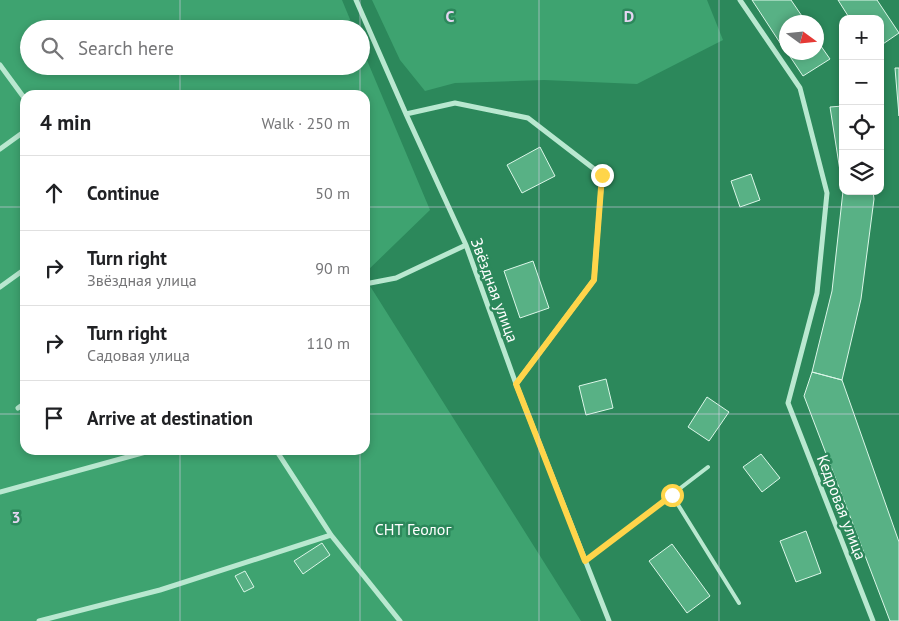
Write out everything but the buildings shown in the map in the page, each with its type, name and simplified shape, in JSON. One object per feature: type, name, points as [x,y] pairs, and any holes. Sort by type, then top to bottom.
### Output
[{"type":"street","name":"Звёздная улица","points":[[356,0],[365,20]]},
{"type":"street","name":"Кедровая улица","points":[[740,0],[800,88],[827,193],[817,292],[788,403],[873,621]]},
{"type":"street","name":"Звёздная улица","points":[[370,32],[466,245],[516,384],[609,621]]},
{"type":"street","points":[[0,65],[20,92]]},
{"type":"street","points":[[406,114],[455,103],[528,118],[602,175],[594,280],[516,384]]},
{"type":"street","points":[[0,149],[20,135]]},
{"type":"street","points":[[370,283],[396,278],[466,245]]},
{"type":"street","points":[[0,287],[20,273]]},
{"type":"street","points":[[0,492],[135,455]]},
{"type":"street","points":[[279,455],[331,535],[400,621]]},
{"type":"street","points":[[39,621],[160,590],[331,535]]},
{"type":"lane","points":[[585,561],[708,468]]},
{"type":"lane","points":[[672,495],[739,603]]},
{"type":"green space","name":"СНТ Геолог","points":[[0,0],[342,0],[350,20],[20,20],[20,75],[370,75],[370,67],[430,210],[370,268],[370,90],[20,90],[20,455],[370,455],[370,286],[581,621],[0,621]]},
{"type":"green space","points":[[372,0],[707,0],[723,40],[637,84],[544,80],[455,83],[425,91],[400,60]]},
{"type":"route","points":[[602,175],[594,280],[516,384],[585,561],[672,495]]}]
